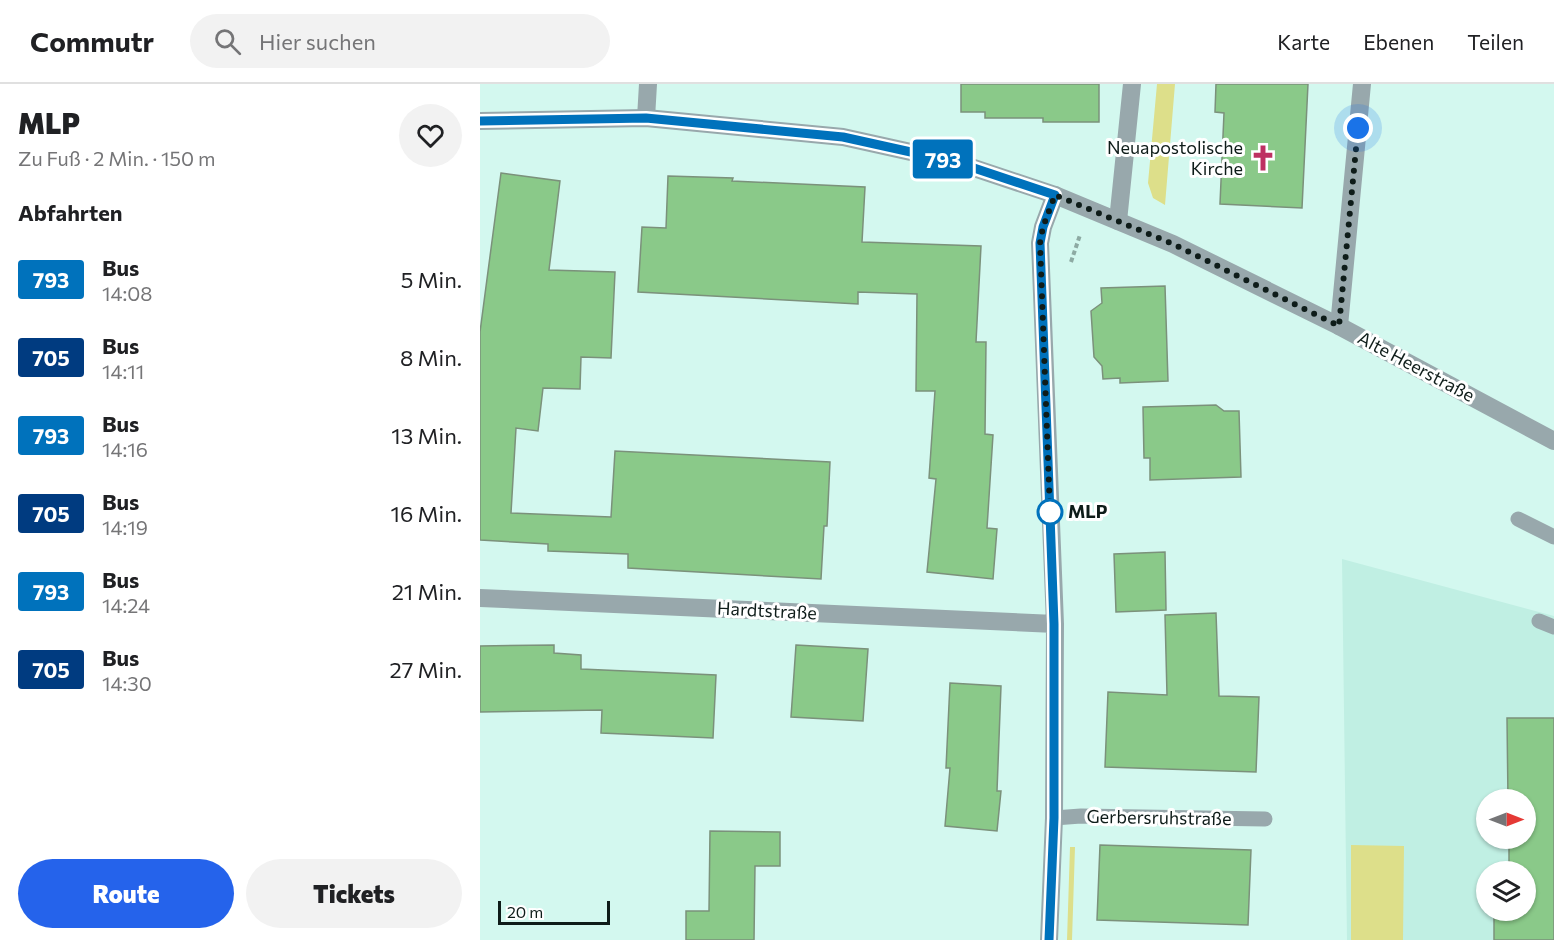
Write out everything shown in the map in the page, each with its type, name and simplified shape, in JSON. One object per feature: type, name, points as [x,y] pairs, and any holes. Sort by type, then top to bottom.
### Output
[{"type":"street","points":[[646,118],[648,84]]},
{"type":"street","points":[[1118,221],[1132,84]]},
{"type":"street","points":[[1339,326],[1362,84]]},
{"type":"street","name":"Alte Heerstraße","points":[[480,121],[646,118],[843,137],[956,162],[1055,195],[1173,244],[1339,326],[1554,441]]},
{"type":"street","points":[[1049,940],[1054,818],[1054,624],[1040,243],[1043,227],[1055,195]]},
{"type":"street","name":"Hardtstraße","points":[[480,598],[1054,624]]},
{"type":"lane","points":[[1518,519],[1554,537]]},
{"type":"lane","points":[[1539,621],[1554,627]]},
{"type":"lane","name":"Gerbersruhstraße","points":[[1054,818],[1081,816],[1265,819]]},
{"type":"shaded area","points":[[1342,559],[1554,616],[1554,940],[1347,940]]},
{"type":"green space","points":[[1157,84],[1175,84],[1165,205],[1153,198],[1148,183]]},
{"type":"green space","points":[[1351,845],[1404,846],[1403,940],[1351,940]]},
{"type":"green space","points":[[1070,847],[1075,847],[1072,940],[1067,940]]},
{"type":"building","points":[[961,84],[1099,84],[1099,122],[1043,122],[1043,118],[985,118],[985,112],[961,112]]},
{"type":"building","name":"Neuapostolische Kirche","points":[[1216,84],[1308,84],[1302,208],[1220,204],[1224,113],[1215,112]]},
{"type":"building","points":[[501,173],[560,181],[549,270],[615,272],[611,358],[581,357],[580,389],[543,388],[538,431],[516,428],[511,513],[611,517],[615,451],[830,462],[827,526],[824,526],[821,579],[628,568],[628,554],[548,551],[548,544],[480,540],[480,332]]},
{"type":"building","points":[[668,176],[865,187],[862,242],[981,246],[976,342],[986,342],[985,434],[993,435],[987,528],[997,529],[993,579],[927,572],[936,479],[929,478],[935,391],[916,391],[917,294],[858,292],[858,304],[638,292],[642,227],[666,228]]},
{"type":"building","points":[[1165,286],[1168,381],[1120,383],[1120,378],[1103,379],[1102,366],[1094,357],[1091,311],[1102,303],[1101,288]]},
{"type":"building","points":[[1216,405],[1224,411],[1239,411],[1241,477],[1150,480],[1150,458],[1144,458],[1143,407]]},
{"type":"building","points":[[1165,552],[1166,610],[1116,612],[1114,554]]},
{"type":"building","points":[[1216,613],[1219,696],[1259,697],[1256,772],[1105,767],[1108,692],[1167,695],[1165,615]]},
{"type":"building","points":[[554,645],[554,653],[581,655],[581,669],[716,675],[713,738],[601,733],[602,710],[480,712],[480,646]]},
{"type":"building","points":[[796,645],[868,649],[863,721],[791,717]]},
{"type":"building","points":[[950,683],[1001,686],[997,791],[1001,791],[997,831],[945,826],[950,768],[946,768]]},
{"type":"building","points":[[1507,718],[1554,718],[1554,940],[1494,940],[1494,921],[1536,921],[1536,861],[1509,861],[1509,849],[1536,849],[1536,789],[1508,789]]},
{"type":"building","points":[[710,831],[780,832],[780,866],[755,866],[754,940],[686,940],[686,911],[709,911]]},
{"type":"building","points":[[1100,845],[1251,850],[1248,925],[1097,920]]},
{"type":"bus line","name":"793","points":[[480,121],[646,118],[843,137],[956,162],[1055,195],[1043,227],[1040,243],[1054,624],[1054,818],[1049,940]]},
{"type":"place","name":"Neuapostolische Kirche","points":[[1263,158]]},
{"type":"place","name":"MLP","points":[[1050,512]]},
{"type":"route","points":[[1050,512],[1040,243],[1043,227],[1055,195],[1173,244],[1339,326],[1358,128]]}]
